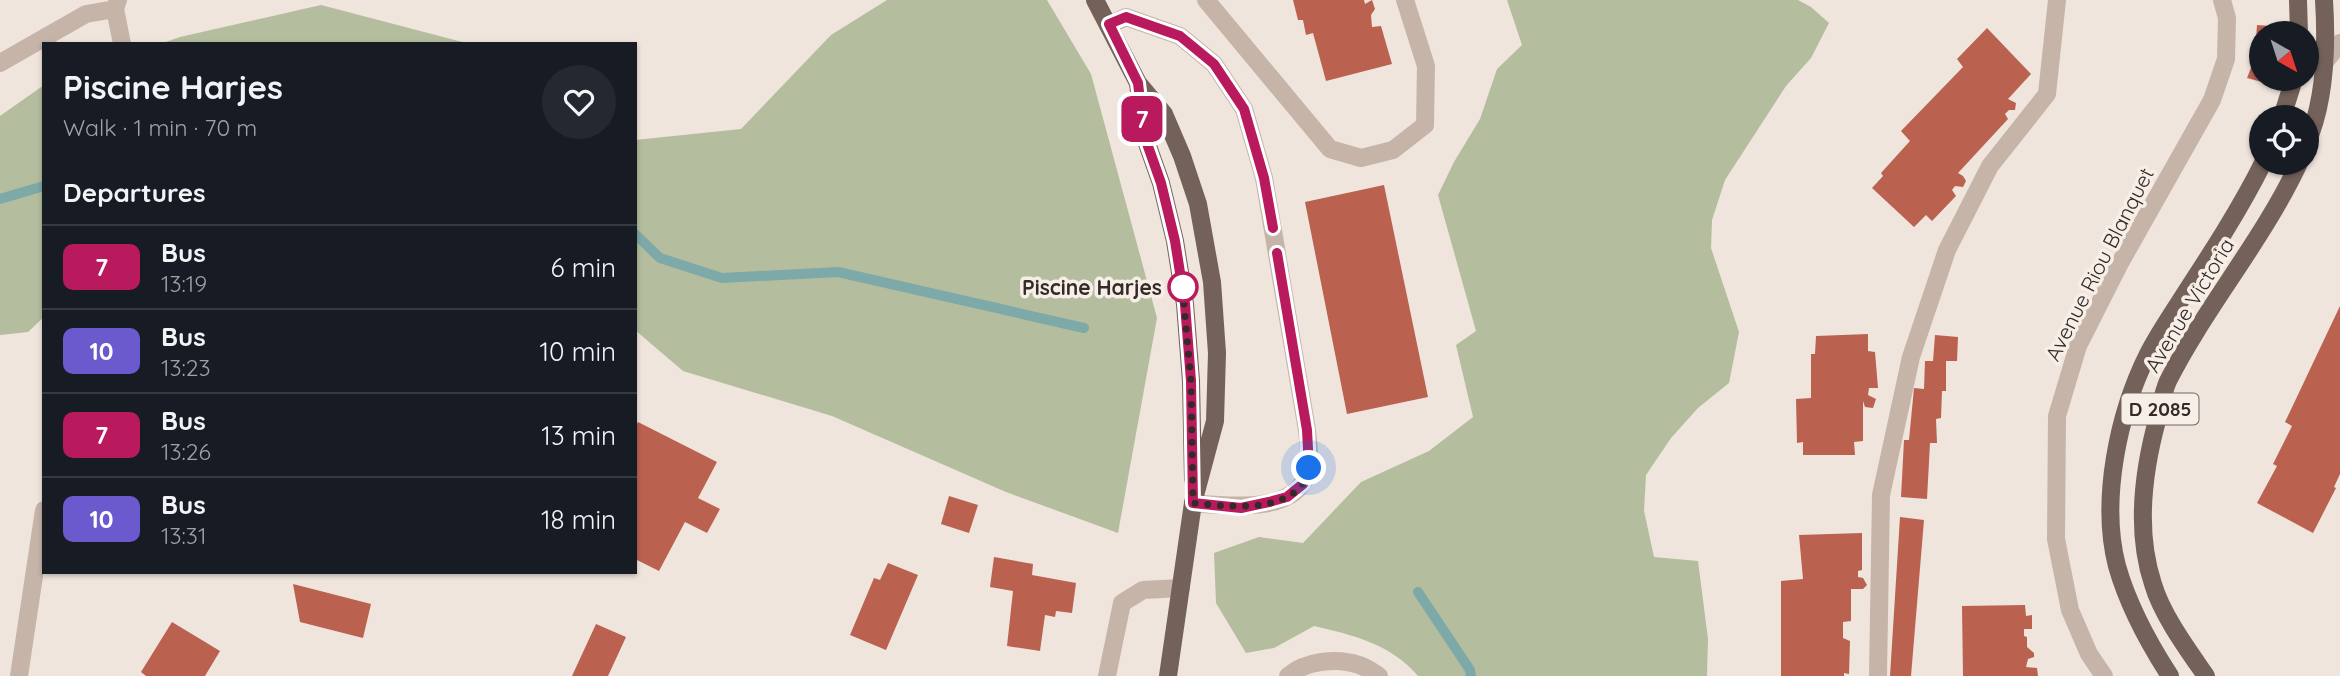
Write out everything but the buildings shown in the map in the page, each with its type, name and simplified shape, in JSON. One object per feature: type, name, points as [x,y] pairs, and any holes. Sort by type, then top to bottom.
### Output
[{"type":"main road","points":[[1095,0],[1138,83],[1164,114],[1198,204],[1209,257],[1217,353],[1215,421],[1193,503],[1168,676]]},
{"type":"main road","points":[[2298,0],[2299,21]]},
{"type":"main road","points":[[2317,105],[2322,88],[2326,32],[2324,0]]},
{"type":"main road","points":[[1138,83],[1144,135],[1161,183],[1175,241],[1185,304],[1191,381],[1193,503]]},
{"type":"main road","name":"Avenue Victoria","points":[[2170,676],[2134,614],[2117,564],[2110,508],[2113,471],[2126,408],[2148,353],[2257,175]]},
{"type":"main road","name":"Avenue Victoria","points":[[2206,676],[2178,634],[2153,585],[2143,532],[2144,483],[2152,437],[2166,384],[2293,175]]},
{"type":"street","points":[[1206,0],[1330,149],[1360,158],[1393,150],[1425,125],[1426,66],[1405,0]]},
{"type":"street","points":[[1878,676],[1881,495],[1911,357],[1947,250],[1990,166],[2047,94],[2057,0]]},
{"type":"street","name":"Avenue Riou Blanquet","points":[[2104,676],[2089,654],[2070,610],[2056,539],[2057,416],[2078,346],[2120,263],[2212,100],[2226,59],[2227,18],[2222,0]]},
{"type":"street","points":[[0,63],[86,14],[116,4],[122,42]]},
{"type":"street","points":[[1109,24],[1126,17],[1180,36],[1214,64],[1244,109],[1264,178],[1307,430],[1309,468],[1303,484],[1287,497],[1241,508],[1193,503]]},
{"type":"street","points":[[2324,63],[2340,43]]},
{"type":"street","points":[[19,676],[42,523]]},
{"type":"street","points":[[1107,676],[1122,603],[1143,590],[1181,588]]},
{"type":"street","points":[[1288,676],[1297,668],[1326,661],[1358,664],[1379,676]]},
{"type":"green space","points":[[887,0],[1047,0],[1091,74],[1157,318],[1118,533],[1006,492],[832,416],[683,371],[637,332],[637,140],[741,129],[831,35]]},
{"type":"green space","points":[[1507,0],[1798,0],[1811,7],[1829,23],[1811,58],[1786,86],[1725,180],[1712,220],[1711,248],[1739,332],[1729,383],[1698,408],[1671,438],[1646,475],[1644,511],[1654,557],[1698,561],[1708,639],[1707,676],[1418,676],[1384,648],[1357,637],[1314,626],[1274,648],[1246,653],[1216,603],[1214,553],[1259,537],[1303,543],[1361,482],[1429,451],[1473,417],[1456,345],[1476,331],[1438,195],[1480,119],[1497,69],[1522,45]]},
{"type":"green space","points":[[321,5],[462,42],[166,42]]},
{"type":"green space","points":[[42,86],[42,319],[28,332],[0,335],[0,116]]},
{"type":"waterway","points":[[0,199],[42,187]]},
{"type":"waterway","points":[[637,236],[660,258],[722,278],[838,272],[1084,328]]},
{"type":"waterway","points":[[1418,592],[1470,670],[1471,676]]},
{"type":"bus line","name":"7","points":[[1273,228],[1264,178],[1244,109],[1214,64],[1180,36],[1126,17],[1109,24],[1138,83],[1144,135],[1161,183],[1175,241],[1185,304],[1191,381],[1193,503],[1241,508],[1287,497],[1303,484],[1309,468],[1307,430],[1277,253]]},
{"type":"place","name":"Piscine Harjes","points":[[1183,287]]},
{"type":"route","points":[[1183,287],[1182,283],[1191,381],[1193,503],[1241,508],[1287,497],[1303,484],[1309,468]]}]
